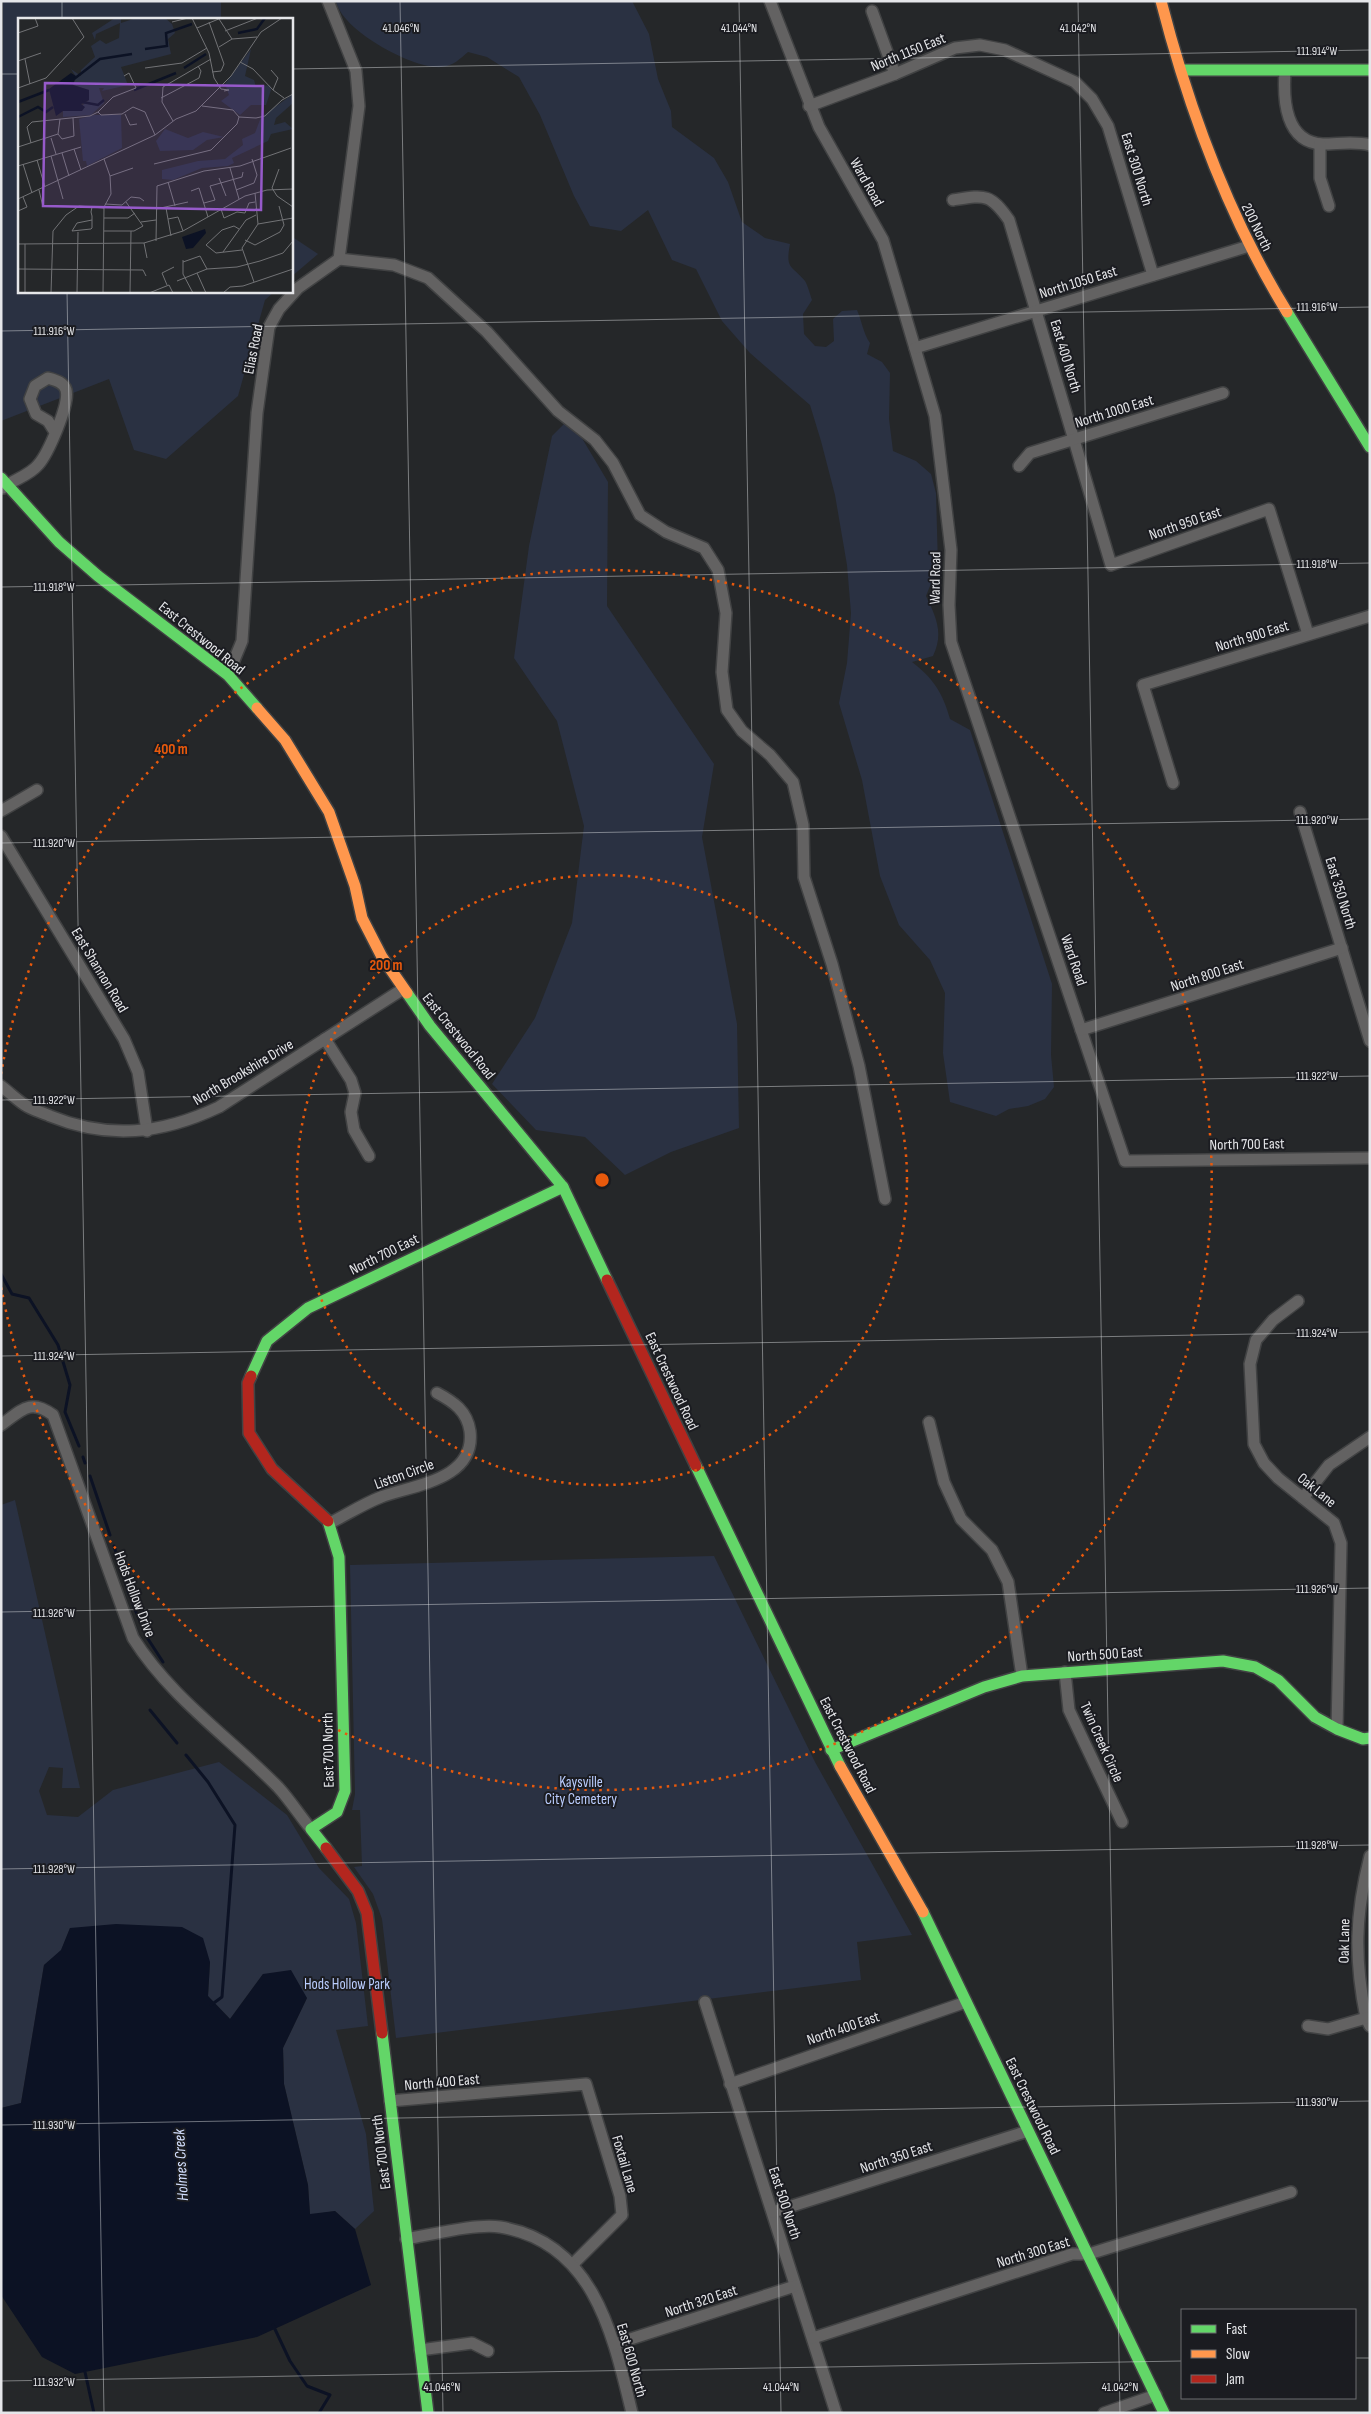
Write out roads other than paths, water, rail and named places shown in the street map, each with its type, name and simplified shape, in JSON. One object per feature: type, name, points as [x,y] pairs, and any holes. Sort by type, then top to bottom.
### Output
[{"type":"street","points":[[328,1],[356,71],[359,106],[339,259],[394,265],[428,278],[487,332],[558,411],[595,440],[612,463],[640,515],[666,532],[704,548],[718,570],[726,613],[722,672],[727,710],[742,731],[770,755],[793,782],[803,825],[804,877],[832,964],[859,1066],[885,1198]]},
{"type":"street","name":"Ward Road","points":[[770,1],[809,106],[883,240],[935,416],[951,550],[949,605],[951,642],[1125,1160]]},
{"type":"street","name":"200 North","points":[[1161,1],[1212,160],[1249,246],[1267,280],[1369,446]]},
{"type":"street","points":[[872,11],[895,74]]},
{"type":"street","name":"North 1150 East","points":[[809,106],[895,74],[955,48],[980,45],[1005,50],[1075,82]]},
{"type":"street","points":[[1182,70],[1370,70]]},
{"type":"street","points":[[1285,71],[1284,91],[1287,114],[1295,129],[1306,138],[1320,144],[1370,144]]},
{"type":"street","name":"East 300 North","points":[[1075,82],[1092,99],[1108,126],[1153,275]]},
{"type":"street","points":[[1320,144],[1320,178],[1329,206]]},
{"type":"street","name":"East 400 North","points":[[953,200],[978,196],[996,201],[1009,220],[1111,565]]},
{"type":"street","name":"North 1050 East","points":[[916,348],[1249,246]]},
{"type":"street","name":"Elias Road","points":[[228,675],[242,641],[257,413],[269,327],[279,309],[298,288],[339,259]]},
{"type":"street","name":"North 1000 East","points":[[1019,466],[1030,452],[1223,393]]},
{"type":"street","points":[[3,484],[38,466],[49,449],[55,432]]},
{"type":"street","name":"East Crestwood Road","points":[[3,484],[59,542],[98,576],[228,675],[284,740],[330,812],[344,851],[362,918],[382,957],[430,1026],[563,1187],[831,1750],[922,1911],[1164,2413]]},
{"type":"street","name":"North 950 East","points":[[1111,565],[1270,509],[1308,634]]},
{"type":"street","name":"North 900 East","points":[[1173,784],[1143,685],[1370,616]]},
{"type":"street","points":[[1,811],[37,790]]},
{"type":"street","name":"East 350 North","points":[[1300,812],[1370,1041]]},
{"type":"street","name":"East Shannon Road","points":[[1,836],[124,1039],[138,1072],[147,1130]]},
{"type":"street","name":"North 800 East","points":[[1082,1030],[1342,948]]},
{"type":"street","name":"North Brookshire Drive","points":[[1,1086],[26,1106],[64,1122],[103,1131],[147,1130],[189,1122],[219,1107],[403,989]]},
{"type":"street","points":[[325,1039],[351,1080],[355,1093],[351,1112],[354,1130],[369,1156]]},
{"type":"street","name":"North 700 East","points":[[1125,1160],[1370,1158]]},
{"type":"street","name":"North 700 East","points":[[330,1524],[272,1469],[249,1433],[248,1383],[267,1341],[308,1308],[563,1187]]},
{"type":"street","name":"Oak Lane","points":[[1298,1301],[1273,1320],[1256,1340],[1250,1364],[1254,1444],[1264,1463],[1334,1523],[1341,1543],[1337,1729]]},
{"type":"street","name":"Liston Circle","points":[[330,1524],[380,1498],[438,1480],[454,1470],[465,1456],[470,1437],[468,1419],[455,1403],[437,1393]]},
{"type":"street","name":"Hods Hollow Drive","points":[[1,1424],[29,1406],[41,1406],[53,1415],[133,1638],[150,1664],[200,1716],[279,1788],[311,1829]]},
{"type":"street","points":[[929,1422],[944,1482],[961,1519],[992,1550],[1008,1582],[1022,1676]]},
{"type":"street","points":[[1304,1498],[1329,1465],[1370,1437]]},
{"type":"street","name":"East 700 North","points":[[330,1524],[339,1557],[345,1791],[337,1812],[311,1829],[358,1891],[367,1913],[428,2413]]},
{"type":"street","name":"North 500 East","points":[[831,1750],[984,1687],[1022,1676],[1223,1660],[1255,1667],[1278,1680],[1315,1717],[1337,1729],[1363,1739],[1370,1738]]},
{"type":"street","name":"Twin Creek Circle","points":[[1065,1672],[1069,1710],[1122,1822]]},
{"type":"street","name":"Oak Lane","points":[[1368,2022],[1356,1959],[1357,1927],[1370,1856]]},
{"type":"street","name":"East 500 North","points":[[705,2002],[836,2413]]},
{"type":"street","name":"North 400 East","points":[[730,2084],[966,2002]]},
{"type":"street","points":[[1308,2026],[1328,2029],[1368,2022]]},
{"type":"street","name":"North 400 East","points":[[390,2101],[586,2084]]},
{"type":"street","name":"Foxtail Lane","points":[[573,2264],[622,2215],[620,2196],[586,2084]]},
{"type":"street","name":"North 350 East","points":[[773,2212],[1028,2131]]},
{"type":"street","name":"North 300 East","points":[[813,2338],[1072,2254],[1089,2254],[1291,2192]]},
{"type":"street","points":[[406,2239],[461,2229],[500,2226],[542,2240],[573,2264]]},
{"type":"street","name":"East 600 North","points":[[573,2264],[590,2287],[615,2344],[632,2413]]},
{"type":"street","name":"North 320 East","points":[[615,2344],[795,2286]]},
{"type":"street","points":[[420,2350],[472,2343],[488,2351]]},
{"type":"street","points":[[1104,2413],[1156,2395]]},
{"type":"water","points":[[116,1924],[182,1927],[203,1938],[210,1962],[208,1996],[230,2019],[263,1974],[291,1970],[307,1998],[283,2048],[284,2084],[308,2185],[310,2214],[335,2211],[355,2229],[371,2285],[257,2337],[75,2374],[42,2357],[1,2295],[1,2108],[21,2103],[44,1965],[61,1950],[70,1928]]},
{"type":"waterway","points":[[1,1274],[12,1294],[29,1298],[58,1345],[70,1385],[65,1412],[79,1446]]},
{"type":"waterway","points":[[83,1457],[85,1463]]},
{"type":"waterway","points":[[90,1476],[110,1535]]},
{"type":"waterway","points":[[114,1546],[121,1569]]},
{"type":"waterway","points":[[124,1578],[129,1594]]},
{"type":"waterway","points":[[133,1605],[148,1639],[163,1662]]},
{"type":"waterway","points":[[150,1710],[177,1743]]},
{"type":"waterway","points":[[186,1755],[208,1782],[235,1825],[222,1997],[211,2005]]},
{"type":"waterway","name":"Holmes Creek","points":[[273,2325],[290,2361],[307,2386],[330,2395],[319,2413]]},
{"type":"waterway","points":[[85,2372],[94,2413]]},
{"type":"park label","name":"Kaysville City Cemetery","points":[[581,1790]]},
{"type":"park label","name":"Hods Hollow Park","points":[[347,1984]]}]
